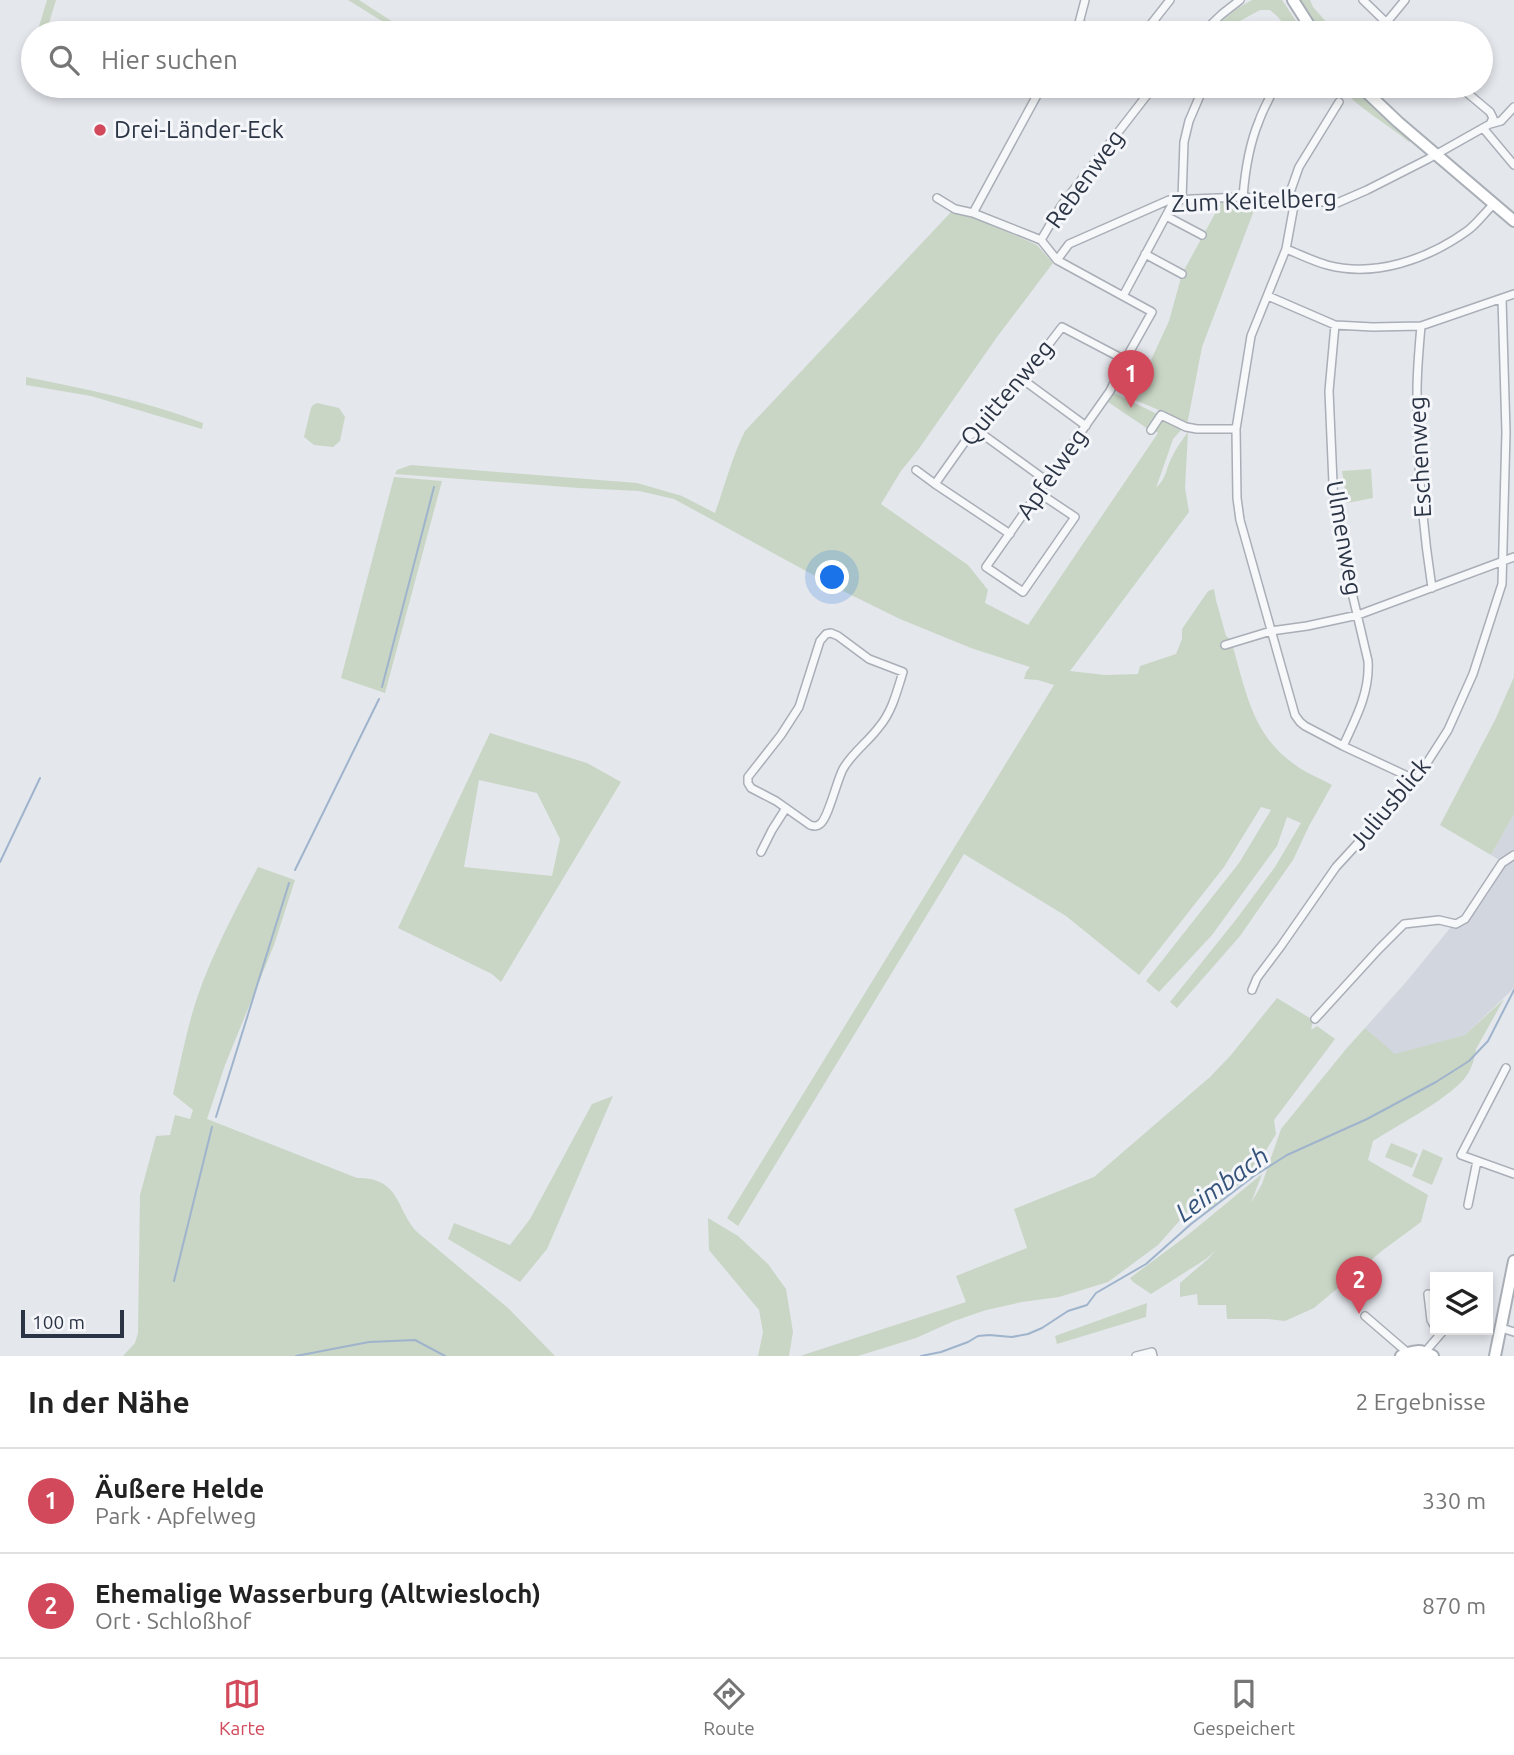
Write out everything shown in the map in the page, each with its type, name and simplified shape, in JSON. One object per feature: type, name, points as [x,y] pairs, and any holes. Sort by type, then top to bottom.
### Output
[{"type":"main road","points":[[1293,0],[1306,21]]},
{"type":"main road","points":[[1373,98],[1514,221]]},
{"type":"main road","points":[[1494,1356],[1514,1261]]},
{"type":"main road","points":[[1405,1354],[1417,1350],[1429,1354]]},
{"type":"street","points":[[1080,21],[1085,0]]},
{"type":"street","points":[[1153,21],[1170,0]]},
{"type":"street","points":[[1215,21],[1240,0]]},
{"type":"street","points":[[1363,0],[1384,21]]},
{"type":"street","points":[[1388,21],[1405,0]]},
{"type":"street","points":[[973,213],[1035,98]]},
{"type":"street","name":"Rebenweg","points":[[1041,240],[1061,206],[1145,98]]},
{"type":"street","points":[[1123,296],[1166,216],[1179,199],[1184,142],[1199,98]]},
{"type":"street","points":[[1243,197],[1251,145],[1270,98]]},
{"type":"street","points":[[1473,98],[1490,112],[1493,118],[1486,126],[1514,164]]},
{"type":"street","points":[[1339,102],[1299,167],[1291,200],[1286,249],[1251,335],[1236,429],[1237,498],[1240,520],[1295,715],[1305,726],[1342,746],[1416,780]]},
{"type":"street","name":"Zum Keitelberg","points":[[1056,260],[1069,244],[1169,200],[1243,197],[1337,203],[1437,154],[1486,126],[1501,121],[1514,107]]},
{"type":"street","points":[[937,198],[955,209],[973,213],[1041,240]]},
{"type":"street","points":[[1286,249],[1328,265],[1385,267],[1425,256],[1468,230],[1493,204]]},
{"type":"street","points":[[1166,216],[1202,235]]},
{"type":"street","name":"Apfelweg","points":[[1038,493],[1075,517],[1023,592],[986,567],[1010,534],[1038,493],[1110,391],[1152,312],[1056,260],[1041,240]]},
{"type":"street","points":[[1146,254],[1182,274]]},
{"type":"street","points":[[1268,296],[1335,325],[1421,327],[1514,294]]},
{"type":"street","name":"Juliusblick","points":[[1252,990],[1257,978],[1336,867],[1416,780],[1448,730],[1473,674],[1502,584],[1506,432],[1502,299]]},
{"type":"street","name":"Ulmenweg","points":[[1335,325],[1329,391],[1334,506],[1369,676],[1357,716],[1342,746]]},
{"type":"street","name":"Quittenweg","points":[[935,484],[969,436],[978,431],[1018,377],[1022,379],[1062,327],[1125,360]]},
{"type":"street","name":"Eschenweg","points":[[1421,327],[1417,390],[1419,458],[1424,542],[1432,588]]},
{"type":"street","points":[[1022,379],[1086,426]]},
{"type":"street","points":[[1151,430],[1161,415],[1186,427],[1236,429]]},
{"type":"street","points":[[978,431],[1047,481]]},
{"type":"street","points":[[916,470],[1010,534]]},
{"type":"street","points":[[1225,645],[1271,631],[1358,615],[1514,557]]},
{"type":"street","points":[[831,633],[869,659],[903,672],[892,705],[882,724],[843,768],[821,824],[810,825],[786,808],[751,788],[748,777],[781,736],[799,708],[820,641],[831,633]]},
{"type":"street","points":[[761,852],[786,808]]},
{"type":"street","points":[[1315,1019],[1404,924],[1439,920],[1456,923],[1465,919],[1502,863],[1514,855]]},
{"type":"street","points":[[1506,1068],[1461,1155],[1514,1174]]},
{"type":"street","points":[[1468,1205],[1478,1161]]},
{"type":"street","points":[[1428,1294],[1430,1311]]},
{"type":"street","points":[[1365,1316],[1405,1354]]},
{"type":"street","points":[[1501,1328],[1514,1332]]},
{"type":"street","points":[[1429,1354],[1437,1335]]},
{"type":"street","points":[[1136,1356],[1152,1353],[1153,1356]]},
{"type":"shaded area","points":[[1514,814],[1514,988],[1465,1035],[1395,1055],[1365,1028],[1451,927],[1465,925],[1488,894],[1506,864],[1491,855]]},
{"type":"green space","points":[[47,0],[56,0],[50,21],[41,21]]},
{"type":"green space","points":[[348,0],[359,0],[391,21],[382,21]]},
{"type":"green space","points":[[1252,0],[1282,0],[1296,21],[1281,21],[1270,10],[1260,10],[1240,21],[1221,21]]},
{"type":"green space","points":[[1299,0],[1310,0],[1325,21],[1312,21]]},
{"type":"green space","points":[[1352,98],[1364,98],[1411,140],[1409,142]]},
{"type":"green space","points":[[1223,199],[1258,200],[1202,347],[1187,425],[1133,399],[1169,321],[1182,274]]},
{"type":"green space","points":[[952,211],[1037,245],[1053,263],[901,471],[881,504],[968,565],[988,590],[985,603],[1028,625],[1158,433],[1154,430],[1161,421],[1182,429],[1173,439],[1156,488],[1175,450],[1188,432],[1185,488],[1189,512],[1070,671],[1105,675],[1138,674],[1140,666],[1176,654],[1182,639],[1182,629],[1208,591],[1214,589],[1226,636],[1231,640],[1246,692],[1268,739],[1294,764],[1332,785],[1293,860],[1240,936],[1177,1008],[1170,1002],[1275,867],[1301,823],[1287,817],[1277,846],[1212,935],[1159,992],[1146,981],[1239,863],[1271,810],[1261,807],[1224,867],[1139,975],[1066,916],[964,854],[738,1226],[727,1218],[1054,685],[1024,679],[1030,667],[971,648],[900,619],[839,589],[674,499],[639,491],[395,474],[397,470],[411,465],[637,483],[682,496],[715,513],[745,431]]},
{"type":"green space","points":[[26,377],[160,408],[203,423],[202,429],[91,396],[26,385]]},
{"type":"green space","points":[[1114,393],[1157,414],[1148,429],[1108,402]]},
{"type":"green space","points":[[317,403],[339,408],[345,417],[340,441],[333,447],[314,445],[304,437],[311,408]]},
{"type":"green space","points":[[1371,469],[1373,498],[1347,503],[1342,471]]},
{"type":"green space","points":[[394,477],[442,481],[385,693],[341,678]]},
{"type":"green space","points":[[1514,677],[1514,814],[1491,855],[1440,825],[1495,720]]},
{"type":"green space","points":[[490,733],[587,763],[621,782],[501,982],[492,974],[398,928]],"holes":[[[479,780],[537,793],[560,839],[552,876],[464,867]]]},
{"type":"green space","points":[[258,867],[295,880],[274,945],[225,1065],[207,1119],[357,1178],[382,1183],[395,1196],[417,1232],[508,1308],[555,1356],[123,1356],[135,1343],[138,1333],[140,1195],[156,1136],[170,1135],[175,1115],[190,1119],[193,1110],[173,1094],[191,1019],[211,962]]},
{"type":"green space","points":[[1277,998],[1313,1020],[1311,1030],[1317,1026],[1335,1039],[1274,1120],[1276,1134],[1253,1172],[1209,1210],[1197,1201],[1158,1245],[1108,1282],[1059,1297],[986,1310],[916,1338],[858,1356],[800,1356],[966,1302],[956,1276],[1027,1248],[1014,1209],[1094,1177],[1210,1077]]},
{"type":"green space","points":[[1504,999],[1476,1049],[1469,1072],[1460,1083],[1438,1101],[1373,1141],[1368,1160],[1428,1195],[1421,1222],[1314,1308],[1285,1321],[1227,1319],[1226,1305],[1198,1305],[1197,1294],[1180,1297],[1180,1283],[1216,1250],[1151,1294],[1133,1282],[1130,1278],[1262,1174],[1251,1203],[1262,1184],[1281,1129],[1365,1028],[1395,1054],[1465,1035]]},
{"type":"green space","points":[[613,1096],[547,1249],[520,1282],[448,1239],[454,1223],[510,1245],[530,1219],[592,1104]]},
{"type":"green space","points":[[1391,1143],[1418,1154],[1412,1168],[1385,1157]]},
{"type":"green space","points":[[1423,1149],[1443,1158],[1432,1185],[1412,1176]]},
{"type":"green space","points":[[708,1218],[738,1236],[768,1264],[786,1289],[793,1332],[789,1356],[758,1356],[763,1332],[759,1310],[709,1250]]},
{"type":"green space","points":[[1147,1303],[1146,1317],[1057,1344],[1055,1336]]},
{"type":"waterway","points":[[382,687],[434,487]]},
{"type":"waterway","points":[[295,870],[379,699]]},
{"type":"waterway","points":[[0,862],[40,778]]},
{"type":"waterway","points":[[216,1117],[289,883]]},
{"type":"waterway","name":"Leimbach","points":[[921,1356],[941,1352],[978,1336],[1012,1337],[1028,1334],[1068,1311],[1087,1305],[1096,1293],[1146,1264],[1191,1224],[1254,1176],[1287,1155],[1367,1119],[1469,1061],[1488,1041],[1514,990]]},
{"type":"waterway","points":[[174,1281],[212,1127]]},
{"type":"waterway","name":"Leimbach","points":[[296,1356],[369,1342],[415,1340],[445,1356]]},
{"type":"place","name":"Drei-Länder-Eck","points":[[100,130]]},
{"type":"place","name":"Äußere Helde","points":[[1131,408]]},
{"type":"place","name":"Ehemalige Wasserburg (Altwiesloch)","points":[[1359,1314]]}]
